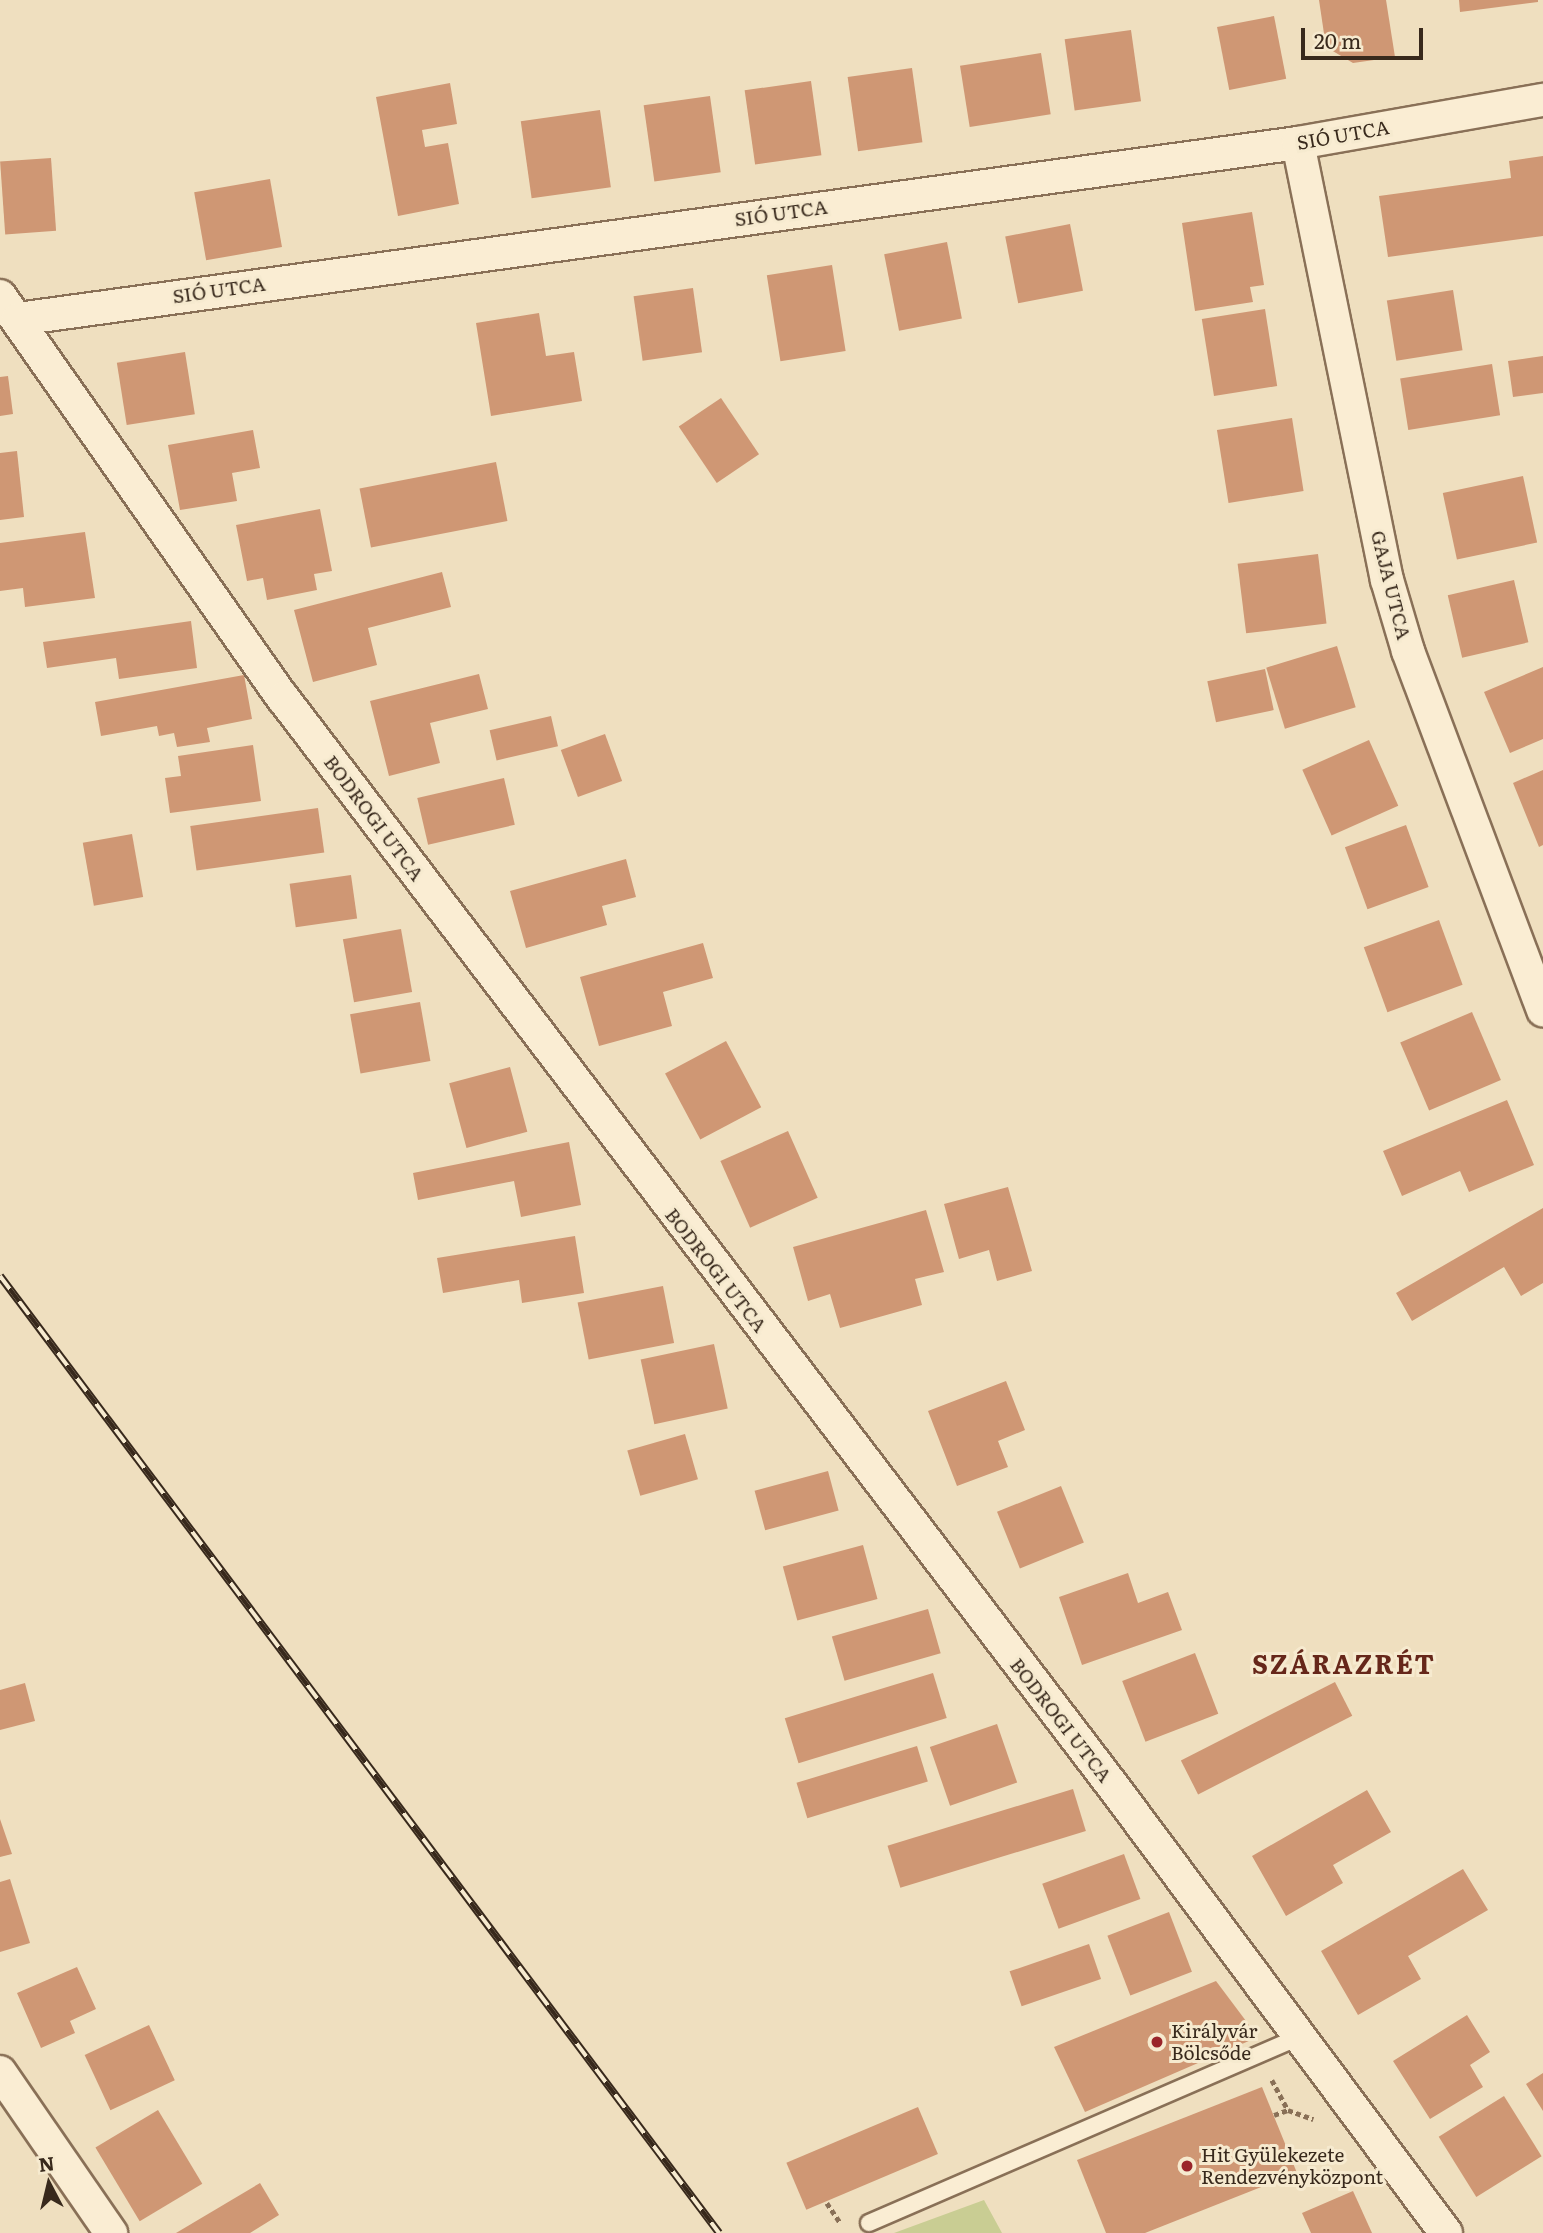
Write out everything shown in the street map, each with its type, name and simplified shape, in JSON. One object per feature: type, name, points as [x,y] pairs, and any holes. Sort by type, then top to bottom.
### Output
[{"type":"street","name":"SIÓ UTCA","points":[[9,308],[1298,143],[1543,100]]},
{"type":"street","name":"GAJA UTCA","points":[[1298,143],[1391,592],[1408,651],[1543,1011]]},
{"type":"street","name":"BODROGI UTCA","points":[[9,308],[283,698],[1446,2233]]},
{"type":"street","points":[[0,2072],[111,2233]]},
{"type":"lane","points":[[869,2222],[1299,2037]]},
{"type":"green space","points":[[984,2200],[1002,2233],[894,2233]]},
{"type":"building","points":[[1319,0],[1386,0],[1395,57],[1353,63],[1326,47]]},
{"type":"building","points":[[1459,0],[1538,0],[1538,2],[1460,12]]},
{"type":"building","points":[[1274,16],[1286,79],[1229,90],[1217,27]]},
{"type":"building","points":[[1131,30],[1141,101],[1075,111],[1065,39]]},
{"type":"building","points":[[1041,53],[1051,114],[970,127],[960,66]]},
{"type":"building","points":[[912,68],[922,142],[858,151],[848,77]]},
{"type":"building","points":[[811,81],[821,155],[755,165],[745,90]]},
{"type":"building","points":[[450,83],[457,124],[422,130],[425,147],[448,143],[459,204],[398,216],[376,97]]},
{"type":"building","points":[[710,96],[721,172],[654,182],[644,105]]},
{"type":"building","points":[[600,110],[611,187],[532,198],[521,121]]},
{"type":"building","points":[[1543,156],[1543,236],[1388,257],[1379,196],[1511,178],[1509,161]]},
{"type":"building","points":[[51,158],[56,231],[5,234],[0,162]]},
{"type":"building","points":[[270,179],[282,247],[206,260],[194,192]]},
{"type":"building","points":[[1252,212],[1264,285],[1250,287],[1253,302],[1195,311],[1182,223]]},
{"type":"building","points":[[1070,224],[1083,291],[1018,303],[1005,237]]},
{"type":"building","points":[[947,242],[962,319],[899,331],[884,254]]},
{"type":"building","points":[[832,265],[846,351],[780,361],[767,275]]},
{"type":"building","points":[[693,288],[702,352],[643,361],[634,296]]},
{"type":"building","points":[[1453,290],[1463,350],[1396,361],[1387,300]]},
{"type":"building","points":[[1265,309],[1277,386],[1214,396],[1202,319]]},
{"type":"building","points":[[539,313],[546,356],[574,352],[582,401],[491,416],[476,323]]},
{"type":"building","points":[[185,352],[195,414],[127,425],[117,363]]},
{"type":"building","points":[[1543,356],[1543,393],[1513,397],[1508,361]]},
{"type":"building","points":[[1492,364],[1500,415],[1408,430],[1400,379]]},
{"type":"building","points":[[8,376],[13,414],[0,416],[0,377]]},
{"type":"building","points":[[721,398],[759,454],[717,483],[679,427]]},
{"type":"building","points":[[1292,418],[1304,491],[1229,503],[1217,430]]},
{"type":"building","points":[[253,430],[260,468],[232,473],[237,501],[180,510],[168,445]]},
{"type":"building","points":[[17,451],[24,517],[0,520],[0,453]]},
{"type":"building","points":[[496,462],[507,521],[371,547],[360,489]]},
{"type":"building","points":[[1523,476],[1537,543],[1457,560],[1443,493]]},
{"type":"building","points":[[320,509],[332,571],[314,574],[317,590],[267,600],[263,578],[247,581],[236,525]]},
{"type":"building","points":[[85,532],[95,598],[25,607],[23,588],[0,591],[0,543]]},
{"type":"building","points":[[1318,554],[1327,623],[1246,633],[1238,564]]},
{"type":"building","points":[[442,572],[451,607],[368,628],[377,665],[313,682],[294,610]]},
{"type":"building","points":[[1514,580],[1528,642],[1462,658],[1448,595]]},
{"type":"building","points":[[191,621],[197,668],[119,679],[116,658],[47,668],[43,642]]},
{"type":"building","points":[[1337,646],[1356,707],[1285,729],[1266,668]]},
{"type":"building","points":[[1543,667],[1543,739],[1510,753],[1484,692]]},
{"type":"building","points":[[1265,669],[1274,710],[1216,722],[1207,681]]},
{"type":"building","points":[[479,674],[488,709],[430,723],[440,763],[389,776],[370,701]]},
{"type":"building","points":[[244,675],[252,719],[207,728],[210,742],[177,747],[174,733],[159,736],[157,726],[101,736],[95,702]]},
{"type":"building","points":[[551,716],[558,746],[497,760],[490,730]]},
{"type":"building","points":[[605,734],[622,781],[578,797],[561,750]]},
{"type":"building","points":[[1369,740],[1398,806],[1332,835],[1302,770]]},
{"type":"building","points":[[253,745],[261,801],[170,813],[165,778],[181,776],[178,756]]},
{"type":"building","points":[[1543,770],[1543,845],[1539,847],[1513,783]]},
{"type":"building","points":[[504,778],[515,825],[428,845],[417,798]]},
{"type":"building","points":[[318,808],[324,853],[197,871],[190,826]]},
{"type":"building","points":[[1406,825],[1429,887],[1367,909],[1345,847]]},
{"type":"building","points":[[132,834],[143,897],[94,906],[83,843]]},
{"type":"building","points":[[626,859],[636,897],[602,906],[607,925],[526,948],[510,891]]},
{"type":"building","points":[[351,875],[357,919],[296,927],[290,884]]},
{"type":"building","points":[[1439,920],[1463,985],[1387,1012],[1364,947]]},
{"type":"building","points":[[401,929],[412,992],[354,1002],[343,939]]},
{"type":"building","points":[[703,943],[713,978],[663,992],[672,1026],[599,1046],[580,977]]},
{"type":"building","points":[[420,1002],[430,1061],[360,1073],[350,1014]]},
{"type":"building","points":[[1472,1012],[1501,1080],[1429,1111],[1400,1042]]},
{"type":"building","points":[[726,1041],[761,1107],[700,1140],[665,1073]]},
{"type":"building","points":[[510,1067],[527,1132],[466,1148],[449,1083]]},
{"type":"building","points":[[1507,1100],[1534,1165],[1469,1192],[1460,1171],[1402,1196],[1383,1151]]},
{"type":"building","points":[[788,1131],[818,1198],[750,1228],[720,1161]]},
{"type":"building","points":[[569,1142],[581,1205],[521,1217],[514,1181],[418,1200],[413,1173]]},
{"type":"building","points":[[1008,1187],[1032,1271],[997,1281],[989,1250],[959,1259],[944,1204]]},
{"type":"building","points":[[1543,1208],[1543,1283],[1521,1296],[1504,1267],[1412,1321],[1396,1293]]},
{"type":"building","points":[[926,1210],[944,1272],[915,1279],[922,1305],[840,1328],[830,1294],[808,1301],[793,1247]]},
{"type":"building","points":[[575,1236],[584,1293],[522,1303],[519,1280],[443,1293],[437,1258]]},
{"type":"building","points":[[663,1286],[674,1343],[589,1360],[578,1303]]},
{"type":"building","points":[[714,1344],[728,1409],[654,1424],[641,1360]]},
{"type":"building","points":[[1006,1381],[1025,1430],[998,1441],[1008,1467],[957,1486],[928,1411]]},
{"type":"building","points":[[685,1434],[698,1479],[640,1496],[627,1451]]},
{"type":"building","points":[[828,1471],[839,1511],[765,1530],[755,1491]]},
{"type":"building","points":[[1061,1486],[1084,1543],[1020,1568],[997,1512]]},
{"type":"building","points":[[863,1545],[877,1599],[797,1621],[783,1566]]},
{"type":"building","points":[[1128,1573],[1138,1603],[1168,1592],[1182,1630],[1082,1665],[1059,1597]]},
{"type":"building","points":[[928,1609],[941,1653],[845,1681],[832,1637]]},
{"type":"building","points":[[1195,1653],[1218,1714],[1145,1742],[1122,1681]]},
{"type":"building","points":[[933,1673],[947,1718],[799,1763],[785,1718]]},
{"type":"building","points":[[1335,1682],[1352,1716],[1198,1794],[1181,1761]]},
{"type":"building","points":[[25,1683],[35,1721],[0,1730],[0,1690]]},
{"type":"building","points":[[997,1724],[1017,1783],[950,1806],[930,1747]]},
{"type":"building","points":[[917,1746],[928,1781],[807,1818],[797,1783]]},
{"type":"building","points":[[1073,1789],[1086,1831],[900,1888],[887,1846]]},
{"type":"building","points":[[1367,1790],[1391,1832],[1333,1865],[1343,1883],[1286,1916],[1252,1856]]},
{"type":"building","points":[[0,1819],[12,1854],[0,1857]]},
{"type":"building","points":[[1124,1854],[1140,1899],[1059,1929],[1042,1884]]},
{"type":"building","points":[[1463,1869],[1488,1910],[1408,1956],[1421,1979],[1358,2015],[1321,1951]]},
{"type":"building","points":[[10,1879],[30,1943],[0,1952],[0,1882]]},
{"type":"building","points":[[1169,1912],[1192,1972],[1130,1995],[1107,1936]]},
{"type":"building","points":[[1089,1944],[1101,1979],[1022,2006],[1010,1971]]},
{"type":"building","points":[[77,1967],[96,2009],[70,2021],[75,2033],[41,2048],[17,1993]]},
{"type":"building","name":"Királyvár Bölcsőde","points":[[1216,1981],[1258,2037],[1085,2112],[1054,2047]]},
{"type":"building","points":[[1467,2015],[1490,2052],[1470,2065],[1483,2087],[1430,2119],[1393,2061]]},
{"type":"building","points":[[149,2025],[175,2080],[110,2110],[85,2055]]},
{"type":"building","points":[[1543,2073],[1543,2111],[1526,2084]]},
{"type":"building","name":"Hit Gyülekezete Rendezvényközpont","points":[[1262,2087],[1297,2173],[1145,2233],[1106,2233],[1077,2160]]},
{"type":"building","points":[[1504,2096],[1542,2156],[1476,2197],[1439,2137]]},
{"type":"building","points":[[918,2107],[938,2154],[806,2210],[786,2163]]},
{"type":"building","points":[[158,2110],[202,2184],[140,2221],[95,2148]]},
{"type":"building","points":[[260,2183],[279,2215],[250,2233],[176,2233]]},
{"type":"building","points":[[1353,2191],[1372,2233],[1311,2233],[1302,2213]]},
{"type":"railway","points":[[0,1276],[719,2233]]},
{"type":"place","name":"Királyvár Bölcsőde","points":[[1157,2042]]},
{"type":"place","name":"Hit Gyülekezete Rendezvényközpont","points":[[1187,2166]]},
{"type":"district","name":"SZÁRAZRÉT","points":[[1344,1663]]}]
